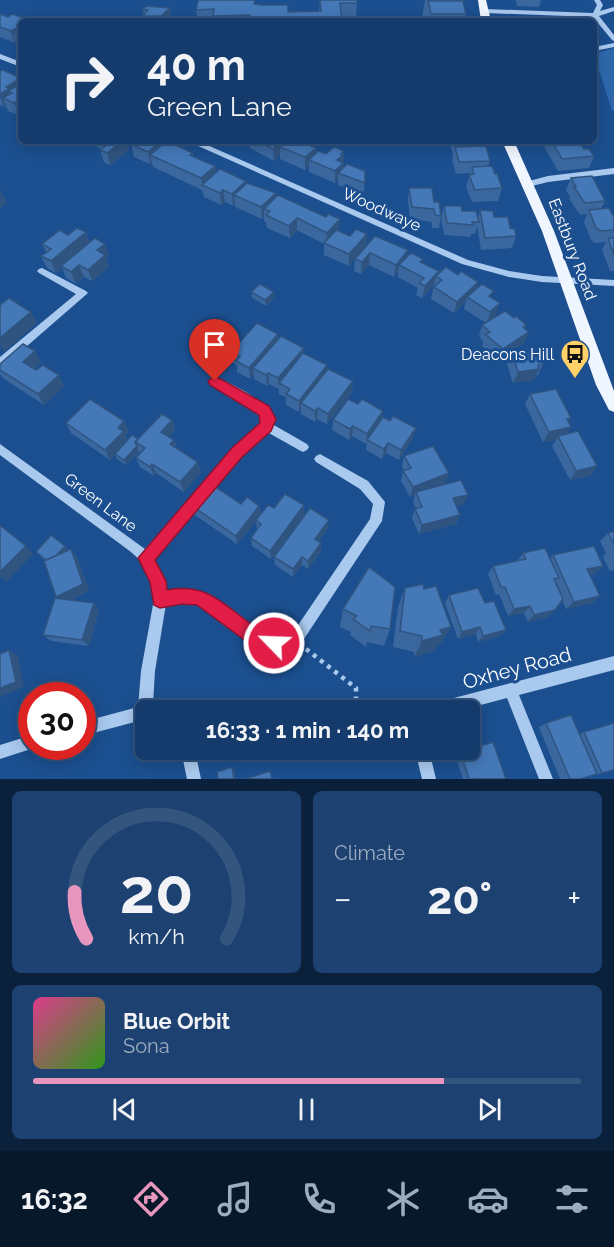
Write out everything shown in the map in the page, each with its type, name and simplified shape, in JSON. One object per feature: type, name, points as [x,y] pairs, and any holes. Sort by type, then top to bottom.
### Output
[{"type":"main road","points":[[482,0],[486,16]]},
{"type":"main road","name":"Eastbury Road","points":[[509,144],[567,281],[603,384],[614,406]]},
{"type":"street","points":[[595,15],[600,5],[597,0]]},
{"type":"street","points":[[486,16],[595,15],[614,9]]},
{"type":"street","points":[[595,15],[614,39]]},
{"type":"street","points":[[597,48],[614,45]]},
{"type":"street","points":[[0,56],[18,64]]},
{"type":"street","name":"Woodwaye","points":[[198,144],[465,261],[509,274],[567,281],[614,283]]},
{"type":"street","points":[[528,184],[548,178],[614,171]]},
{"type":"street","points":[[0,363],[83,293],[42,271]]},
{"type":"street","points":[[146,558],[237,453],[266,426],[269,419],[264,410],[215,381]]},
{"type":"street","points":[[266,426],[303,447]]},
{"type":"street","name":"Green Lane","points":[[0,449],[110,528],[146,558],[158,581],[160,599],[148,671],[146,700]]},
{"type":"street","points":[[160,599],[182,595],[197,597],[207,601],[256,638],[265,642],[289,641],[376,521],[379,502],[364,485],[320,459]]},
{"type":"street","name":"Oxhey Road","points":[[470,700],[614,663]]},
{"type":"street","points":[[510,689],[546,779]]},
{"type":"street","points":[[96,725],[135,715]]},
{"type":"street","points":[[0,752],[18,746]]},
{"type":"street","points":[[190,760],[194,779]]},
{"type":"street","points":[[424,760],[429,779]]},
{"type":"path","points":[[289,641],[356,688],[356,700]]},
{"type":"shaded area","points":[[614,48],[614,111],[612,111],[597,64],[597,53]]},
{"type":"building","points":[[198,0],[255,0],[254,4],[288,5],[288,12],[321,11],[320,0],[357,0],[358,3],[340,3],[342,18],[213,16],[214,9],[196,10]]},
{"type":"building","points":[[428,1],[463,1],[466,14],[431,14]]},
{"type":"building","points":[[146,6],[170,8],[161,16],[143,16],[148,10],[143,9]]},
{"type":"building","points":[[0,14],[8,17],[12,14],[25,18],[18,18],[18,28],[11,31],[0,27]]},
{"type":"building","points":[[3,70],[18,77],[18,80],[0,94],[0,71]]},
{"type":"building","points":[[18,85],[18,101],[14,103],[3,98],[12,93],[8,91]]},
{"type":"building","points":[[109,144],[118,144],[107,153],[100,150]]},
{"type":"building","points":[[131,144],[157,144],[148,152]]},
{"type":"building","points":[[163,144],[174,144],[193,153],[190,155],[215,166],[201,178],[150,155]]},
{"type":"building","points":[[264,144],[278,144],[273,149]]},
{"type":"building","points":[[283,144],[314,144],[311,146],[316,148],[305,157],[280,147]]},
{"type":"building","points":[[554,144],[581,144],[594,156],[562,159]]},
{"type":"building","points":[[486,146],[490,161],[459,162],[455,147]]},
{"type":"building","points":[[334,147],[344,151],[337,160],[343,163],[335,171],[309,160],[318,151],[326,154]]},
{"type":"building","points":[[347,164],[365,171],[365,183],[338,173]]},
{"type":"building","points":[[492,166],[502,188],[475,190],[469,175],[474,174],[472,167]]},
{"type":"building","points":[[220,169],[246,181],[232,194],[223,190],[220,193],[202,185]]},
{"type":"building","points":[[592,176],[605,201],[585,203],[571,178]]},
{"type":"building","points":[[247,183],[276,193],[261,207],[234,195]]},
{"type":"building","points":[[409,188],[432,188],[434,202],[439,202],[441,216],[435,215],[434,209],[412,207]]},
{"type":"building","points":[[278,195],[326,217],[328,214],[340,219],[327,233],[297,218],[289,226],[266,215],[270,211],[264,209]]},
{"type":"building","points":[[444,206],[461,206],[462,211],[476,211],[479,222],[472,222],[473,225],[447,223]]},
{"type":"building","points":[[609,208],[614,217],[614,230],[601,231],[596,228],[589,210]]},
{"type":"building","points":[[480,210],[493,211],[494,217],[508,217],[510,228],[515,229],[516,236],[485,238]]},
{"type":"building","points":[[77,228],[86,232],[51,261],[41,256],[51,249],[42,244],[60,230],[68,235]]},
{"type":"building","points":[[356,229],[367,234],[349,254],[324,243],[336,230],[350,236]]},
{"type":"building","points":[[375,236],[408,250],[396,265],[370,253],[362,262],[355,259]]},
{"type":"building","points":[[95,238],[105,244],[97,250],[105,255],[88,270],[79,265],[71,272],[61,266]]},
{"type":"building","points":[[608,238],[614,238],[614,255]]},
{"type":"building","points":[[411,253],[423,259],[420,262],[439,271],[425,286],[419,283],[424,278],[399,265]]},
{"type":"building","points":[[446,267],[458,275],[461,271],[478,282],[457,302],[434,287],[442,280],[436,276]]},
{"type":"building","points":[[260,284],[274,292],[265,300],[251,292]]},
{"type":"building","points":[[482,284],[494,291],[489,296],[500,303],[490,312],[467,297]]},
{"type":"building","points":[[9,298],[31,312],[0,338],[0,305]]},
{"type":"building","points":[[505,311],[514,318],[516,316],[526,325],[523,327],[529,332],[503,349],[485,334],[490,332],[482,325]]},
{"type":"building","points":[[257,323],[278,334],[249,368],[236,361],[240,356],[231,352]]},
{"type":"building","points":[[281,336],[304,348],[278,378],[253,368]]},
{"type":"building","points":[[23,344],[35,351],[23,362],[36,370],[43,365],[59,375],[38,394],[0,370],[0,364]]},
{"type":"building","points":[[538,351],[543,364],[538,365],[539,369],[518,372],[512,353]]},
{"type":"building","points":[[303,353],[327,365],[299,401],[286,394],[290,389],[279,383]]},
{"type":"building","points":[[328,369],[353,381],[328,414],[318,408],[315,411],[301,403]]},
{"type":"building","points":[[556,389],[571,418],[567,419],[571,427],[549,432],[530,394]]},
{"type":"building","points":[[90,399],[124,421],[118,428],[124,431],[105,450],[66,423]]},
{"type":"building","points":[[348,399],[358,404],[362,399],[383,411],[367,434],[353,426],[350,429],[333,420]]},
{"type":"building","points":[[162,414],[172,420],[161,432],[174,440],[170,444],[198,462],[180,482],[152,464],[150,467],[136,458],[145,448],[135,442]]},
{"type":"building","points":[[393,416],[416,428],[401,450],[388,443],[384,449],[367,440],[383,417],[390,421]]},
{"type":"building","points":[[578,431],[597,466],[576,471],[558,436]]},
{"type":"building","points":[[132,435],[138,439],[135,442],[137,446],[124,460],[115,454]]},
{"type":"building","points":[[433,446],[449,473],[413,487],[403,471],[411,468],[404,456]]},
{"type":"building","points":[[461,480],[468,495],[453,498],[460,515],[422,525],[415,509],[422,507],[416,492]]},
{"type":"building","points":[[208,482],[241,504],[247,497],[259,506],[236,536],[189,504]]},
{"type":"building","points":[[285,494],[304,505],[270,551],[251,538],[261,524],[256,520],[268,505],[274,508]]},
{"type":"building","points":[[310,508],[329,520],[315,539],[321,543],[308,561],[302,557],[293,569],[274,557]]},
{"type":"building","points":[[0,525],[26,546],[0,572]]},
{"type":"building","points":[[614,531],[614,544],[608,533]]},
{"type":"building","points":[[51,535],[65,546],[56,556],[46,560],[36,552]]},
{"type":"building","points":[[594,546],[603,566],[587,569],[600,596],[574,602],[553,555]]},
{"type":"building","points":[[545,548],[559,578],[554,579],[563,599],[555,610],[534,615],[530,606],[514,609],[505,587],[501,587],[493,566],[526,559],[523,553]]},
{"type":"building","points":[[71,549],[83,584],[56,597],[44,561]]},
{"type":"building","points":[[369,567],[395,587],[390,629],[371,626],[370,631],[353,619],[357,616],[343,609]]},
{"type":"building","points":[[423,584],[424,589],[436,586],[451,627],[440,630],[443,635],[422,641],[422,636],[400,631],[405,588]]},
{"type":"building","points":[[478,588],[485,603],[494,601],[506,630],[483,636],[480,627],[462,632],[449,595]]},
{"type":"building","points":[[55,598],[94,603],[82,640],[43,635]]},
{"type":"building","points":[[9,650],[16,682],[0,688],[0,654]]},
{"type":"building","points":[[571,715],[597,774],[580,779],[570,779],[546,723]]},
{"type":"building","points":[[614,723],[614,770],[602,773],[584,732]]},
{"type":"building","points":[[493,742],[506,779],[469,779],[463,760],[480,760],[480,746]]},
{"type":"building","points":[[232,767],[234,779],[218,779],[217,772]]},
{"type":"building","points":[[270,771],[272,779],[245,779]]},
{"type":"place","name":"Deacons Hill","points":[[575,380]]},
{"type":"route","points":[[215,381],[257,405],[264,410],[269,419],[266,426],[237,453],[146,558],[158,581],[160,599],[182,595],[197,597],[207,601],[256,638],[274,643]]}]
